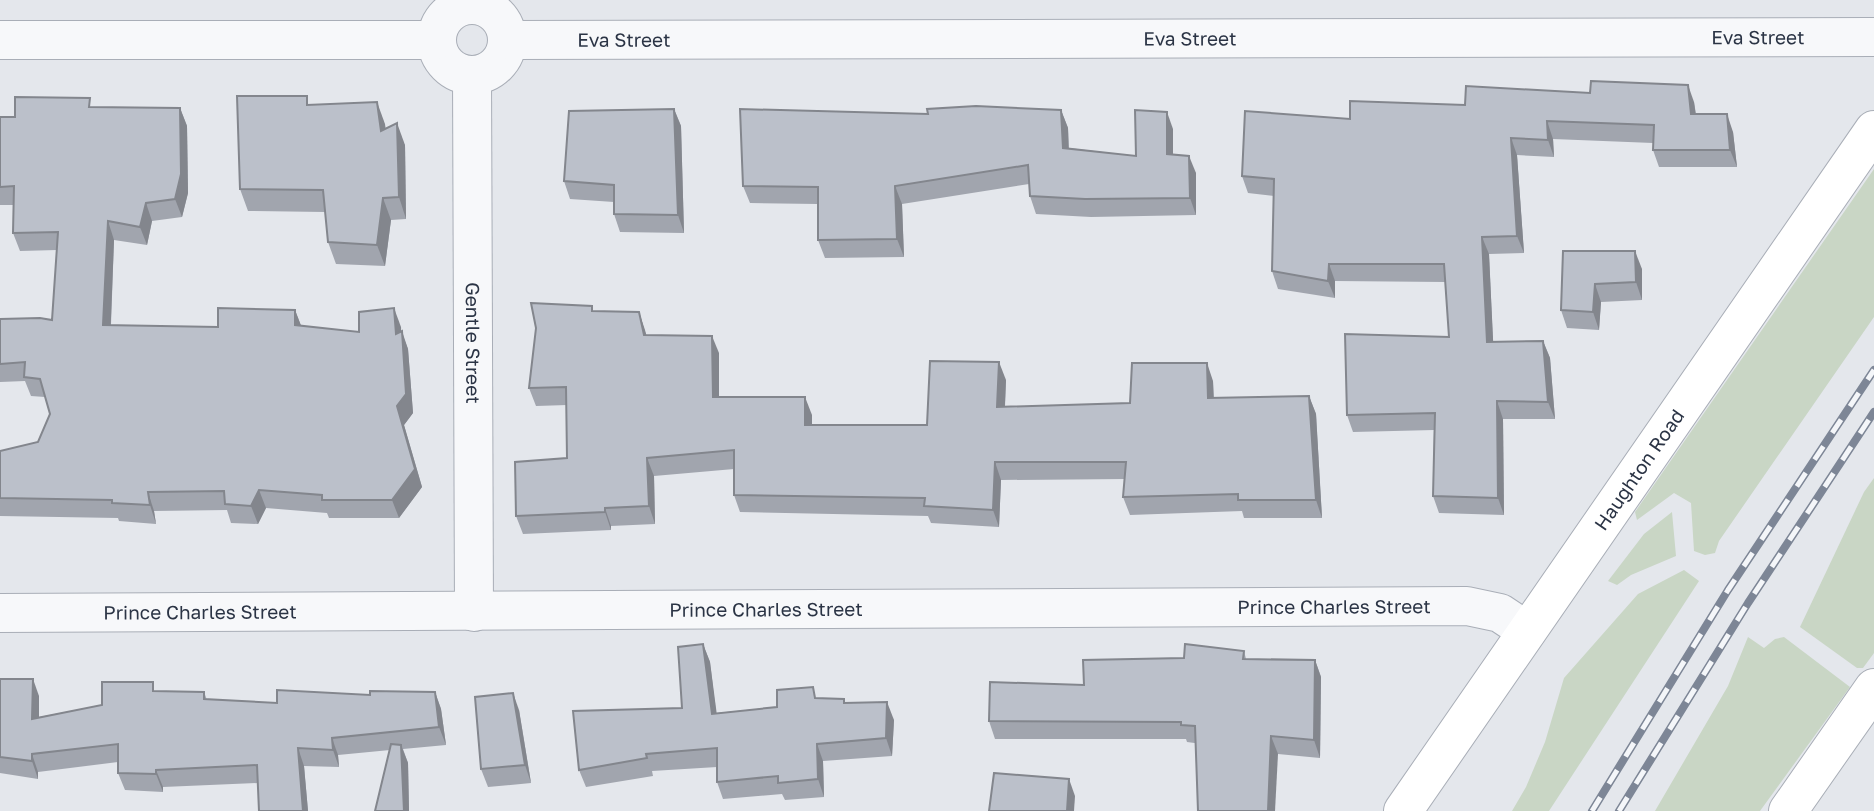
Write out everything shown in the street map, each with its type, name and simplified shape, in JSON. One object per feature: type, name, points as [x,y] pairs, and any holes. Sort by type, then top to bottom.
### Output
[{"type":"street","points":[[472,2],[497,15],[505,27],[508,40],[501,60],[486,72],[472,75],[456,71],[446,64],[437,40],[445,18],[453,10],[472,2]]},
{"type":"street","name":"Eva Street","points":[[508,40],[1874,37]]},
{"type":"street","points":[[0,40],[437,40]]},
{"type":"street","name":"Gentle Street","points":[[472,75],[474,612]]},
{"type":"street","name":"Haughton Road","points":[[1403,811],[1874,130]]},
{"type":"street","name":"Prince Charles Street","points":[[0,613],[1466,606],[1500,614],[1527,631]]},
{"type":"street","points":[[1788,811],[1874,688]]},
{"type":"green space","points":[[1874,169],[1874,317],[1719,541],[1715,553],[1705,555],[1694,551],[1691,503],[1674,493],[1637,520],[1635,512]]},
{"type":"green space","points":[[1874,478],[1874,653],[1863,668],[1857,668],[1800,627],[1864,492]]},
{"type":"green space","points":[[1672,512],[1676,556],[1631,575],[1617,585],[1608,581],[1644,534]]},
{"type":"green space","points":[[1684,570],[1699,581],[1549,811],[1512,811],[1526,787],[1545,742],[1564,678],[1638,594]]},
{"type":"green space","points":[[1748,637],[1764,648],[1775,639],[1784,637],[1850,687],[1760,811],[1655,811],[1728,686]]},
{"type":"building","points":[[1591,81],[1688,85],[1691,114],[1727,114],[1730,150],[1653,150],[1654,125],[1547,121],[1548,140],[1511,138],[1517,236],[1482,237],[1487,342],[1543,341],[1548,402],[1497,401],[1498,498],[1433,496],[1435,413],[1347,415],[1345,334],[1449,337],[1444,264],[1329,264],[1328,281],[1272,271],[1274,179],[1242,176],[1245,111],[1350,119],[1350,101],[1465,105],[1466,86],[1590,93]]},
{"type":"building","points":[[237,96],[307,96],[307,105],[377,102],[381,131],[397,123],[399,197],[383,198],[377,245],[328,242],[323,190],[240,189]]},
{"type":"building","points":[[15,97],[90,98],[89,107],[180,108],[181,174],[175,199],[146,203],[140,227],[108,221],[103,325],[218,327],[218,308],[295,310],[295,325],[359,332],[359,312],[394,308],[396,334],[402,331],[406,394],[397,406],[415,469],[392,500],[322,500],[322,495],[259,490],[251,506],[225,504],[224,491],[148,492],[150,505],[112,503],[112,500],[0,498],[0,451],[38,442],[50,414],[40,379],[24,377],[25,362],[0,364],[0,319],[52,320],[58,232],[13,233],[14,186],[0,187],[0,117],[15,117]]},
{"type":"building","points":[[976,106],[1061,110],[1063,148],[1136,156],[1135,110],[1167,112],[1167,154],[1189,156],[1190,198],[1085,199],[1030,196],[1028,165],[895,186],[897,239],[818,240],[818,187],[743,186],[740,109],[928,114],[927,109]]},
{"type":"building","points":[[674,109],[678,215],[614,214],[614,185],[564,181],[569,111]]},
{"type":"building","points":[[1563,251],[1635,251],[1636,282],[1595,284],[1593,312],[1561,310]]},
{"type":"building","points":[[531,303],[592,306],[592,311],[639,312],[644,335],[712,336],[713,397],[805,397],[805,425],[927,425],[930,361],[999,362],[997,407],[1130,403],[1132,363],[1207,363],[1208,398],[1309,396],[1316,500],[1238,500],[1238,494],[1123,497],[1126,462],[995,462],[993,510],[924,506],[925,498],[734,495],[734,450],[647,458],[649,506],[605,508],[605,512],[516,516],[515,462],[567,458],[566,387],[529,388],[536,328]]},
{"type":"building","points":[[703,644],[712,714],[777,707],[777,690],[813,687],[815,698],[844,699],[844,703],[887,702],[886,738],[817,744],[818,779],[778,783],[778,776],[717,782],[717,748],[646,754],[647,758],[579,770],[573,711],[682,708],[678,647]]},
{"type":"building","points":[[1185,644],[1244,651],[1243,659],[1315,660],[1314,740],[1271,736],[1268,811],[1198,811],[1195,726],[1181,725],[1181,722],[989,721],[990,682],[1084,685],[1083,660],[1184,658]]},
{"type":"building","points":[[0,679],[33,679],[32,719],[102,705],[102,682],[153,682],[153,691],[204,692],[204,699],[277,703],[277,690],[370,695],[370,691],[435,692],[439,727],[332,738],[333,750],[298,748],[303,811],[259,811],[257,765],[156,770],[156,774],[118,773],[118,744],[32,754],[32,761],[0,757]]},
{"type":"building","points":[[513,693],[525,765],[481,769],[475,697]]},
{"type":"building","points":[[391,744],[401,745],[404,811],[375,811]]},
{"type":"building","points":[[994,773],[1069,779],[1067,811],[989,811]]},
{"type":"railway","points":[[1592,811],[1728,590],[1874,370]]},
{"type":"railway","points":[[1619,811],[1748,603],[1874,412]]}]
